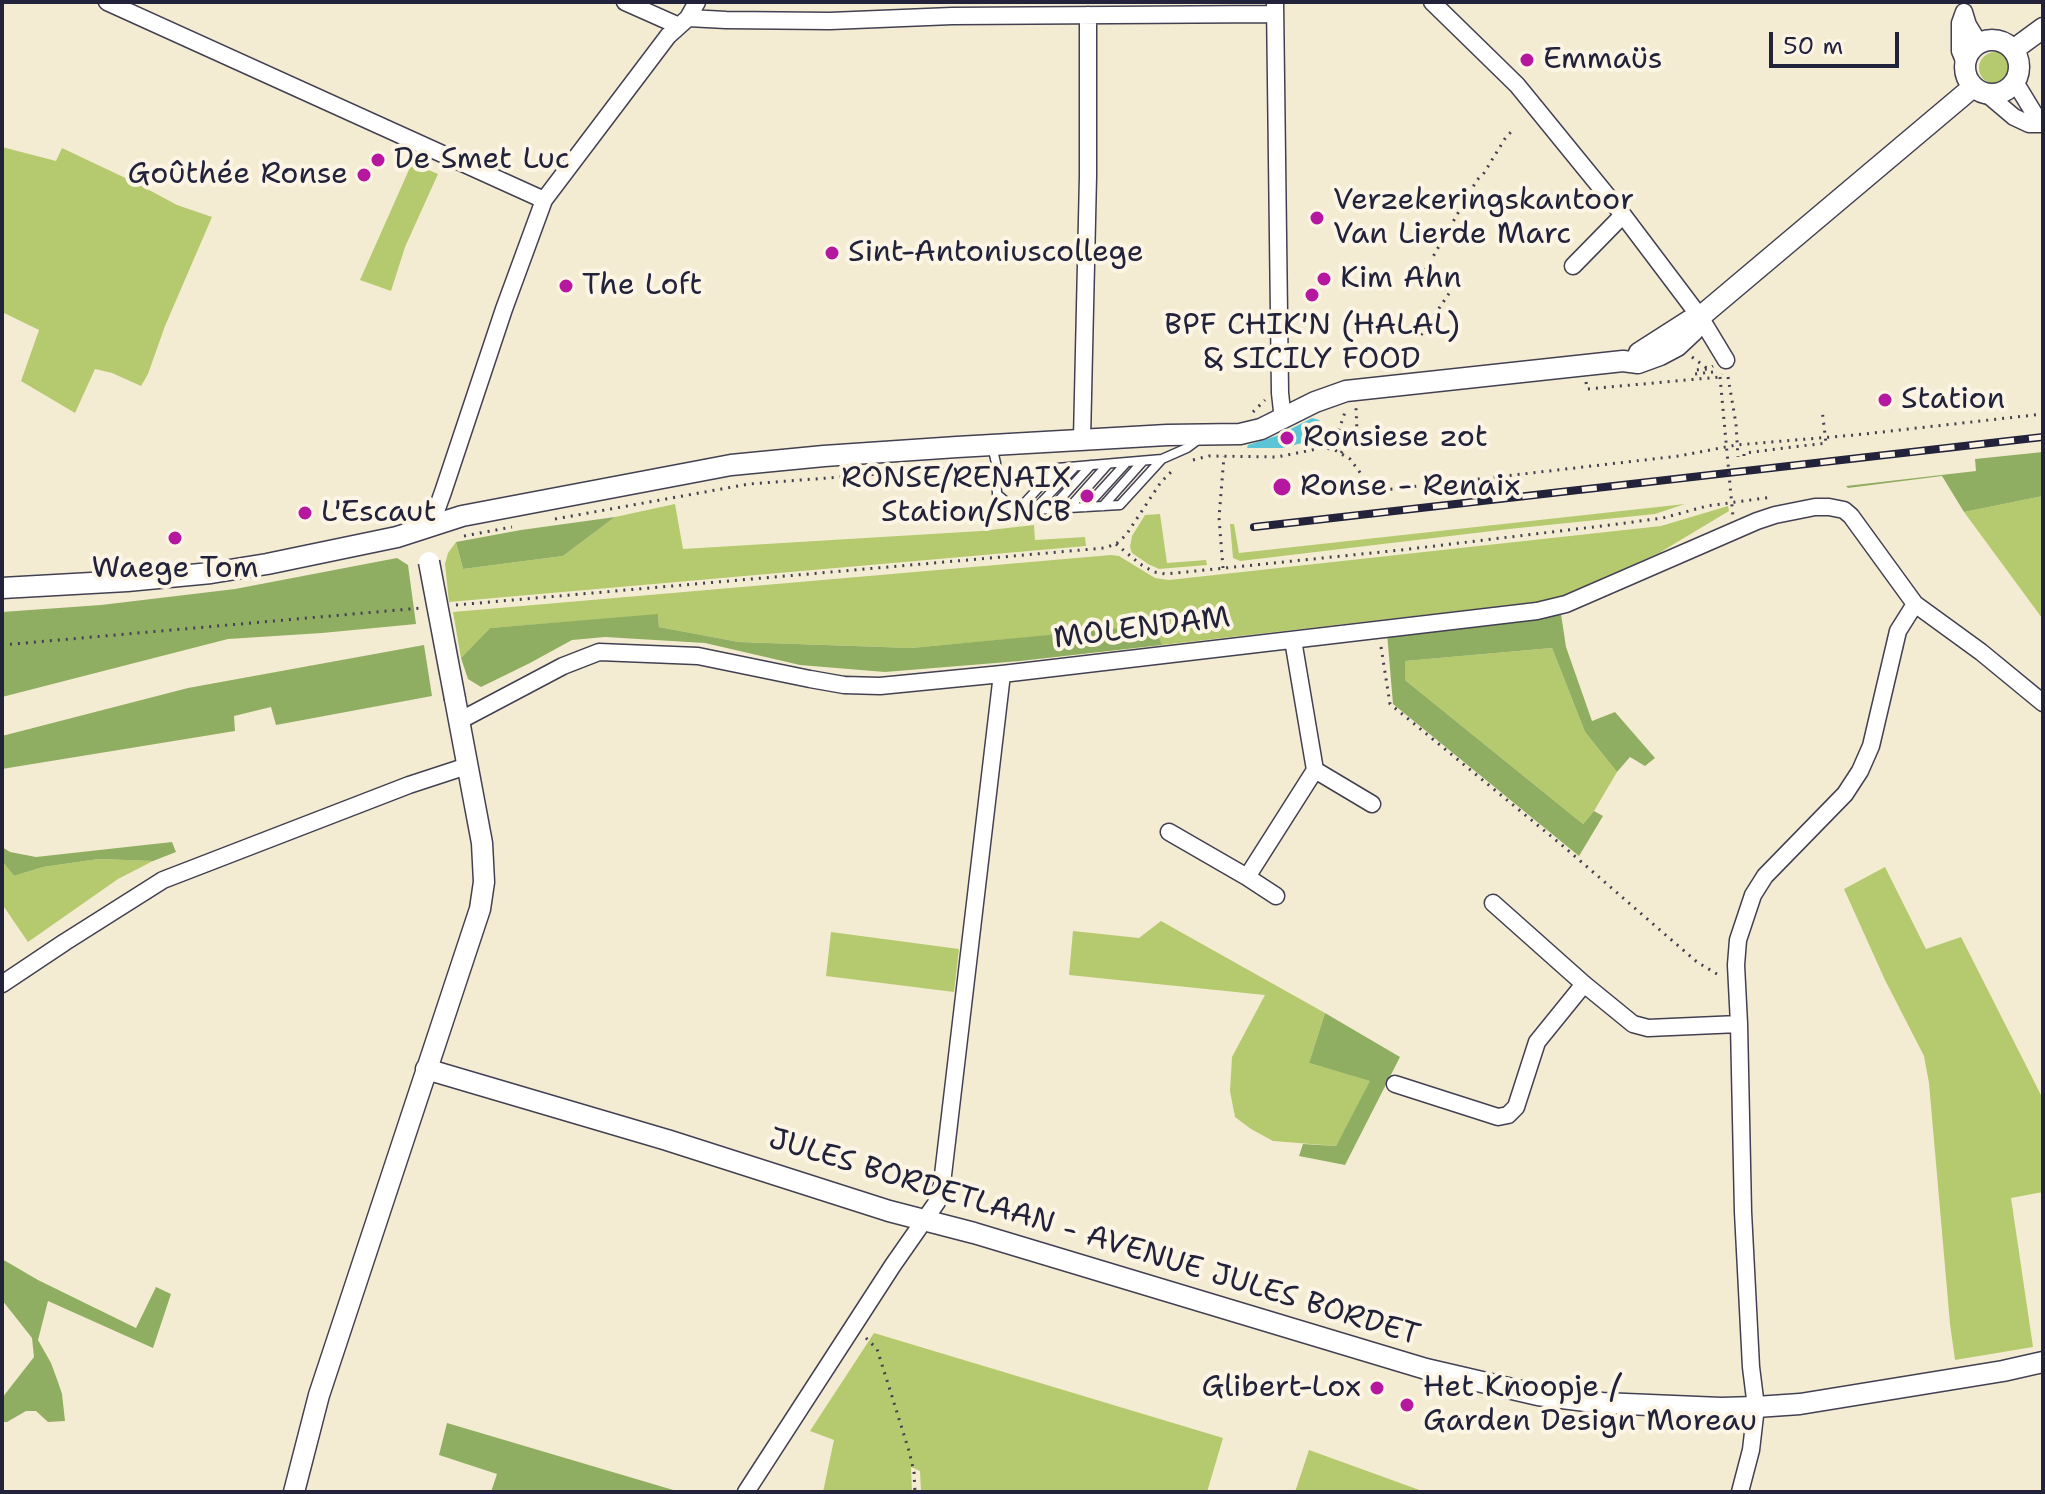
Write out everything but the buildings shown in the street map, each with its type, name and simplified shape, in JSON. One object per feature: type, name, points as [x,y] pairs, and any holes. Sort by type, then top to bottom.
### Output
[{"type":"street","points":[[107,2],[544,200]]},
{"type":"street","points":[[625,2],[683,22],[1088,15],[1275,8],[1280,393],[1283,420]]},
{"type":"street","points":[[294,1492],[319,1395],[480,909],[484,882],[482,843],[425,529],[435,514],[443,492],[544,200],[697,2]]},
{"type":"street","points":[[1432,2],[1517,85],[1623,215],[1700,317],[1723,366]]},
{"type":"street","points":[[1964,7],[1968,25],[1979,43]]},
{"type":"street","points":[[1964,7],[1960,23],[1960,51],[1965,63]]},
{"type":"street","points":[[1082,439],[1087,278],[1088,15]]},
{"type":"street","points":[[2013,50],[2043,28]]},
{"type":"street","points":[[2,588],[211,573],[331,553],[397,537],[462,516],[731,465],[824,456],[994,454],[1082,439],[1240,434],[1283,420],[1315,402],[1351,395],[1623,361],[1638,363],[1677,346],[1693,331],[1700,317],[1980,91],[2008,90],[2019,76],[2018,58],[2000,41],[1979,43],[1967,56],[1964,71],[1967,78],[1980,91],[2014,117],[2029,124],[2042,124]]},
{"type":"street","points":[[2015,82],[2042,124]]},
{"type":"street","points":[[1573,266],[1623,215]]},
{"type":"street","name":"MOLENDAM","points":[[459,721],[563,666],[599,652],[698,656],[844,685],[880,686],[1537,611],[1566,604],[1757,521],[1815,507],[1844,510],[1851,516],[1915,604]]},
{"type":"street","points":[[1740,1492],[1751,1450],[1756,1407],[1743,1212],[1736,965],[1738,940],[1753,895],[1765,876],[1845,794],[1860,771],[1871,746],[1898,631],[1915,604],[1981,652],[2043,703]]},
{"type":"street","points":[[1247,877],[1315,770],[1293,640]]},
{"type":"street","points":[[746,1492],[937,1202],[944,1181],[1002,674]]},
{"type":"street","points":[[2,984],[163,880],[409,785],[467,766]]},
{"type":"street","points":[[1315,770],[1372,804]]},
{"type":"street","points":[[1169,832],[1276,896]]},
{"type":"street","points":[[1493,903],[1633,1024],[1648,1028],[1739,1024]]},
{"type":"street","points":[[1395,1084],[1498,1117],[1508,1115],[1516,1107],[1537,1042],[1584,984]]},
{"type":"street","name":"JULES BORDETLAAN - AVENUE JULES BORDET","points":[[426,1069],[591,1117],[889,1211],[926,1219],[1426,1369],[1538,1395],[1602,1403],[1756,1407],[1800,1404],[2043,1362]]},
{"type":"lane","points":[[1017,511],[1057,468],[1162,459],[1204,436]]},
{"type":"lane","points":[[994,454],[997,494],[1017,511],[1120,505],[1162,459]]},
{"type":"lane","points":[[1103,506],[1143,460]]},
{"type":"lane","points":[[1086,507],[1126,462]]},
{"type":"lane","points":[[1051,509],[1092,464]]},
{"type":"lane","points":[[1069,508],[1109,464]]},
{"type":"lane","points":[[1034,510],[1075,467]]},
{"type":"path","points":[[1425,276],[1423,274],[1477,180],[1512,131]]},
{"type":"path","points":[[1421,335],[1450,292],[1446,289]]},
{"type":"path","points":[[1708,369],[1695,370],[1695,374],[1723,366],[1736,424],[1738,457]]},
{"type":"path","points":[[1720,377],[1733,517]]},
{"type":"path","points":[[1322,448],[1333,439],[1342,423],[1351,395]]},
{"type":"path","points":[[1341,453],[1357,431],[1351,395]]},
{"type":"path","points":[[1744,456],[1744,453],[1826,443],[1822,409]]},
{"type":"path","points":[[1193,460],[1209,456],[1277,457],[1322,448],[1333,449],[1350,459],[1370,486],[1383,490],[1679,456],[1736,445],[2043,414]]},
{"type":"path","points":[[548,520],[749,484],[955,469],[994,454]]},
{"type":"path","points":[[1223,568],[1219,518],[1224,456]]},
{"type":"path","points":[[454,606],[1104,548],[1116,544],[1131,530],[1161,482],[1178,467]]},
{"type":"path","points":[[1116,544],[1140,564],[1154,572],[1166,574],[1401,550],[1663,518],[1707,506],[1781,496]]},
{"type":"path","points":[[455,536],[521,525]]},
{"type":"path","points":[[2,645],[422,608]]},
{"type":"path","points":[[1379,631],[1390,704],[1563,846],[1697,962],[1718,976],[1737,983]]},
{"type":"path","points":[[853,1330],[877,1349],[909,1451],[915,1492]]},
{"type":"green space","points":[[1995,52],[2006,57],[2011,68],[2006,79],[1995,84],[1984,79],[1979,68],[1984,57]]},
{"type":"green space","points":[[2,147],[56,161],[62,148],[177,205],[212,217],[141,386],[95,369],[75,413],[21,381],[39,330],[2,312]]},
{"type":"green space","points":[[412,163],[438,174],[405,247],[391,291],[360,280]]},
{"type":"green space","points":[[2043,452],[2043,496],[1964,512],[1942,476],[1846,486],[1976,471],[1975,459]]},
{"type":"green space","points":[[2043,496],[2043,617],[2042,618],[1964,512]]},
{"type":"green space","points":[[675,504],[683,549],[1034,525],[1035,540],[1085,537],[1086,546],[449,602],[445,564],[456,542],[463,569],[563,556],[615,517]]},
{"type":"green space","points":[[1685,504],[1655,514],[1240,561],[1233,558],[1230,524],[1234,524],[1239,553]]},
{"type":"green space","points":[[1728,506],[1729,511],[1659,553],[1553,600],[1162,645],[1153,626],[911,648],[739,642],[659,627],[658,615],[490,628],[461,658],[453,612],[1111,555],[1119,556],[1155,578],[1169,580],[1661,526]]},
{"type":"green space","points":[[1160,514],[1167,563],[1206,560],[1207,565],[1159,569],[1132,553],[1132,536],[1145,515]]},
{"type":"green space","points":[[615,517],[563,556],[463,569],[456,542],[521,530]]},
{"type":"green space","points":[[397,558],[408,565],[416,624],[228,639],[2,697],[2,612],[101,605],[235,589]]},
{"type":"green space","points":[[658,614],[659,627],[739,642],[911,648],[1154,625],[1162,645],[885,672],[800,665],[705,643],[605,637],[572,640],[481,687],[468,679],[461,658],[490,628]]},
{"type":"green space","points":[[1561,614],[1566,647],[1592,721],[1615,712],[1655,758],[1645,766],[1630,757],[1617,772],[1585,732],[1552,648],[1405,661],[1405,680],[1583,824],[1594,811],[1603,816],[1579,856],[1393,704],[1387,633]]},
{"type":"green space","points":[[424,645],[432,696],[276,725],[271,707],[234,716],[235,731],[2,769],[2,736],[188,688]]},
{"type":"green space","points":[[1552,648],[1585,732],[1617,772],[1583,824],[1405,680],[1405,661]]},
{"type":"green space","points":[[172,842],[176,852],[153,861],[99,859],[43,867],[14,876],[2,861],[2,847],[10,852],[36,857]]},
{"type":"green space","points":[[99,859],[153,861],[118,879],[28,942],[2,904],[2,861],[14,876],[43,867]]},
{"type":"green space","points":[[1885,867],[1926,949],[1961,937],[2043,1099],[2043,1192],[2011,1198],[2033,1347],[1955,1360],[1924,1056],[1844,889]]},
{"type":"green space","points":[[1161,921],[1325,1013],[1309,1063],[1371,1081],[1336,1146],[1273,1141],[1235,1117],[1230,1091],[1232,1057],[1265,995],[1069,975],[1073,931],[1139,938]]},
{"type":"green space","points":[[831,932],[959,949],[954,992],[826,976]]},
{"type":"green space","points":[[1325,1013],[1400,1057],[1345,1165],[1299,1156],[1303,1144],[1336,1146],[1370,1081],[1309,1063]]},
{"type":"green space","points":[[2,1259],[136,1328],[156,1287],[171,1294],[153,1348],[48,1301],[38,1340],[51,1363],[62,1394],[65,1421],[48,1422],[36,1411],[26,1411],[2,1422],[2,1398],[34,1357],[32,1338],[2,1300]]},
{"type":"green space","points":[[874,1333],[1223,1438],[1207,1492],[921,1492],[920,1471],[911,1467],[912,1492],[823,1492],[834,1440],[810,1431]]},
{"type":"green space","points":[[447,1423],[680,1492],[491,1492],[497,1474],[439,1455]]},
{"type":"green space","points":[[1309,1450],[1425,1492],[1295,1492]]},
{"type":"water","points":[[1312,418],[1319,420],[1324,429],[1322,435],[1314,440],[1282,448],[1247,448],[1248,445],[1279,435]]},
{"type":"railway","points":[[1254,527],[2043,437]]},
{"type":"place","name":"Emmaüs","points":[[1527,60]]},
{"type":"place","name":"De Smet Luc","points":[[378,160]]},
{"type":"place","name":"Goûthée Ronse","points":[[364,175]]},
{"type":"place","name":"Verzekeringskantoor Van Lierde Marc","points":[[1317,218]]},
{"type":"place","name":"Sint-Antoniuscollege","points":[[832,253]]},
{"type":"place","name":"Kim Ahn","points":[[1324,279]]},
{"type":"place","name":"The Loft","points":[[566,286]]},
{"type":"place","name":"BPF CHIK'N (HALAL) & SICILY FOOD","points":[[1312,295]]},
{"type":"place","name":"Station","points":[[1885,400]]},
{"type":"place","name":"Ronsiese zot","points":[[1287,438]]},
{"type":"place","name":"Ronse - Renaix","points":[[1282,487]]},
{"type":"place","name":"RONSE/RENAIX Station/SNCB","points":[[1087,496]]},
{"type":"place","name":"L'Escaut","points":[[305,513]]},
{"type":"place","name":"Waege Tom","points":[[175,538]]},
{"type":"place","name":"Glibert-Lox","points":[[1377,1388]]},
{"type":"place","name":"Het Knoopje / Garden Design Moreau","points":[[1407,1405]]}]
